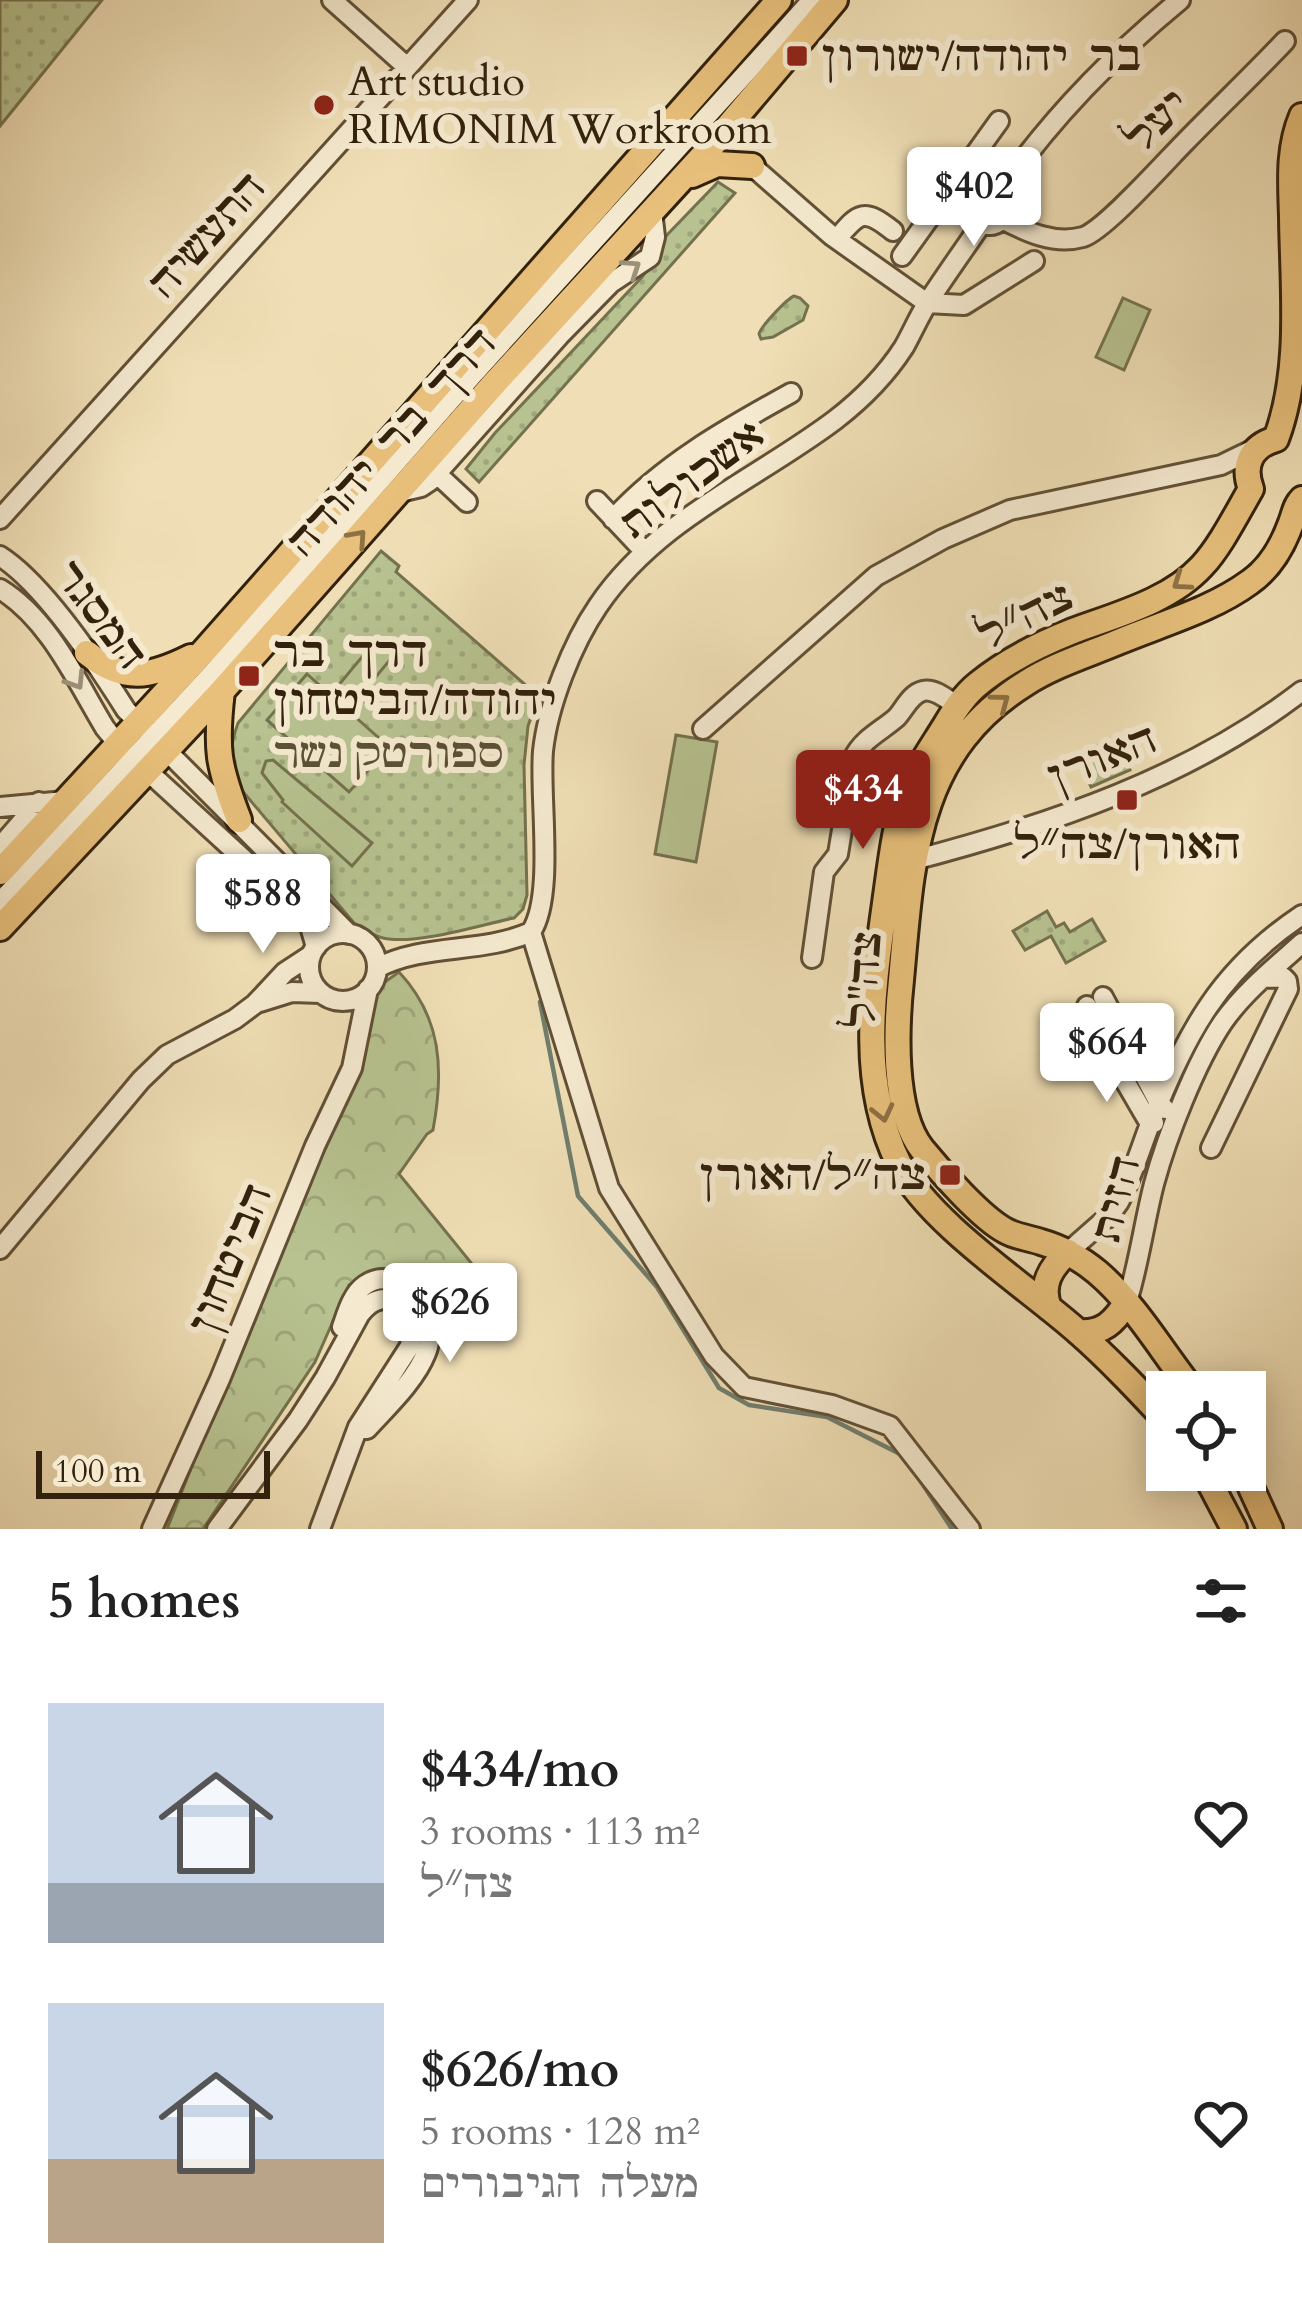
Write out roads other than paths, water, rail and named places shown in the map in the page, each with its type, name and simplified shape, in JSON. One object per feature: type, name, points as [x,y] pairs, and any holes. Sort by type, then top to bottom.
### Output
[{"type":"main road","name":"דרך בר יהודה","points":[[0,928],[153,736],[204,651],[779,0]]},
{"type":"main road","name":"דרך בר יהודה","points":[[0,872],[52,802],[133,758],[153,736],[222,691],[835,0]]},
{"type":"main road","points":[[752,166],[745,148],[745,126],[756,92]]},
{"type":"main road","name":"צה״ל","points":[[1146,1400],[1078,1331],[957,1230],[900,1166],[883,1120],[874,1066],[875,976],[907,791],[957,706],[1009,661],[1167,592],[1204,565],[1267,491],[1249,460],[1277,443],[1290,394],[1290,174],[1293,141],[1302,116]]},
{"type":"main road","points":[[672,189],[717,164],[752,166]]},
{"type":"main road","name":"צה\"ל","points":[[1179,1371],[1127,1301],[1099,1273],[1068,1252],[1006,1232],[917,1144],[903,1097],[897,1051],[899,997],[917,839],[936,784],[968,730],[1047,671],[1251,582],[1269,565],[1286,534],[1267,491]]},
{"type":"main road","points":[[87,653],[112,670],[140,675],[165,670],[204,651]]},
{"type":"main road","points":[[222,691],[218,761],[238,820]]},
{"type":"main road","points":[[1049,1308],[1045,1292],[1049,1273],[1068,1252]]},
{"type":"main road","points":[[1078,1331],[1107,1327],[1127,1301]]},
{"type":"main road","points":[[1214,1491],[1234,1529]]},
{"type":"main road","points":[[1253,1491],[1270,1529]]},
{"type":"street","points":[[332,0],[407,67]]},
{"type":"street","name":"התעשיה","points":[[0,518],[468,0]]},
{"type":"street","points":[[349,934],[153,736],[812,0]]},
{"type":"street","name":"אשכולות","points":[[531,932],[542,908],[543,752],[550,716],[582,633],[600,603],[645,552],[709,501],[825,427],[884,374],[990,211],[1067,107],[1180,0]]},
{"type":"street","name":"יעל","points":[[990,211],[1033,234],[1056,239],[1086,236],[1119,209],[1285,41]]},
{"type":"street","points":[[902,256],[999,121]]},
{"type":"street","points":[[752,166],[837,239],[927,303],[964,305],[1034,261]]},
{"type":"street","points":[[954,184],[990,211]]},
{"type":"street","points":[[400,492],[422,487],[437,474],[572,322],[611,283],[650,257],[655,237],[652,211]]},
{"type":"street","points":[[837,239],[861,214],[893,231]]},
{"type":"street","points":[[613,519],[660,473],[791,393]]},
{"type":"street","points":[[703,729],[876,576],[943,538],[1010,510],[1221,465],[1267,491]]},
{"type":"street","points":[[437,474],[466,502]]},
{"type":"street","points":[[596,501],[645,552]]},
{"type":"street","name":"המסגר","points":[[0,556],[30,580],[126,710],[153,736]]},
{"type":"street","name":"המסגר","points":[[0,589],[35,617],[105,728],[133,758]]},
{"type":"street","points":[[812,958],[824,872],[838,854],[859,747],[922,691],[935,692],[957,706]]},
{"type":"street","name":"האורן","points":[[914,860],[1001,837],[1153,781],[1234,737],[1302,691]]},
{"type":"street","points":[[0,902],[133,758],[299,910],[309,923],[312,980],[346,1012],[357,1044]]},
{"type":"street","points":[[0,807],[52,802]]},
{"type":"street","points":[[0,847],[52,802]]},
{"type":"street","name":"הזית","points":[[1068,1252],[1119,1202],[1189,1034],[1210,999],[1246,961],[1302,915]]},
{"type":"street","points":[[374,958],[506,941],[531,932],[609,1188],[715,1356],[745,1387],[832,1405],[890,1426],[970,1529]]},
{"type":"street","points":[[0,1249],[167,1055],[255,1004],[331,935],[358,937],[374,958],[368,989],[354,999],[292,992],[255,1004]]},
{"type":"street","name":"הזית","points":[[1127,1301],[1155,1179],[1208,1048],[1225,1020],[1302,943]]},
{"type":"street","points":[[1211,1148],[1288,989],[1283,977],[1263,978]]},
{"type":"street","name":"הביטחון","points":[[152,1529],[352,1068],[368,989]]},
{"type":"street","points":[[1095,1002],[1159,1103],[1177,1120],[1150,1124],[1122,1076],[1095,1002]]},
{"type":"street","points":[[217,1529],[325,1378],[359,1291],[383,1280],[408,1311],[410,1346],[365,1414],[320,1529]]},
{"type":"street","name":"הביטחון","points":[[140,1529],[166,1500]]},
{"type":"waterway","points":[[540,1002],[578,1196],[657,1287],[719,1388],[749,1405],[827,1417],[902,1455]]},
{"type":"waterway","points":[[916,1474],[952,1529]]},
{"type":"place","name":"בר יהודה/ישורון","points":[[797,56]]},
{"type":"place","name":"Art studio RIMONIM Workroom","points":[[324,105]]},
{"type":"place","name":"דרך בר יהודה/הביטחון","points":[[249,676]]},
{"type":"place","name":"האורן/צה״ל","points":[[1127,800]]},
{"type":"place","name":"צה״ל/האורן","points":[[950,1175]]},
{"type":"park label","name":"ספורטק נשר","points":[[389,753]]}]
